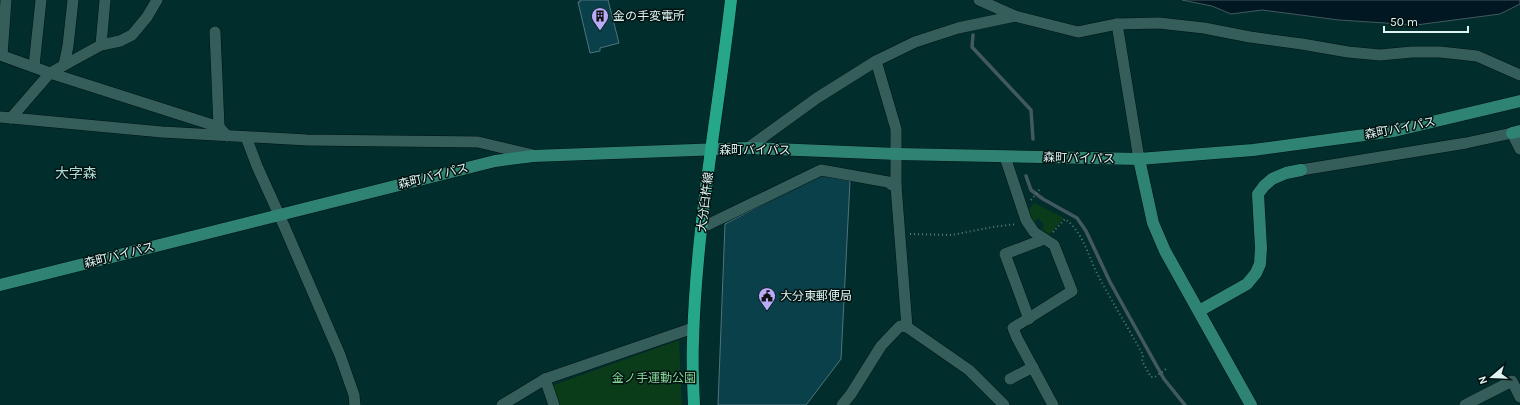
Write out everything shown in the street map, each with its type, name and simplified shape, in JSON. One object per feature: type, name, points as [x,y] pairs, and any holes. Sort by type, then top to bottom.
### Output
[{"type":"main road","name":"大分臼杵線","points":[[694,405],[693,328],[701,228],[731,0]]},
{"type":"main road","name":"森町バイパス","points":[[0,285],[495,160],[533,156],[748,148],[897,154],[1139,159],[1253,150],[1394,131],[1520,101]]},
{"type":"main road","points":[[1139,159],[1153,223],[1165,251],[1251,405]]},
{"type":"main road","points":[[1199,311],[1247,284],[1256,273],[1260,264],[1261,248],[1258,194],[1272,179],[1286,173],[1301,170]]},
{"type":"street","points":[[6,0],[1,55],[50,73],[219,127],[227,136]]},
{"type":"street","points":[[34,66],[41,0]]},
{"type":"street","points":[[64,65],[68,46],[73,0]]},
{"type":"street","points":[[102,45],[105,0]]},
{"type":"street","points":[[11,118],[50,73],[102,45],[120,41],[132,34],[147,17],[157,0]]},
{"type":"street","points":[[978,0],[1015,16],[1078,32],[1117,24],[1159,23],[1189,26],[1348,52],[1380,55],[1412,52],[1440,52],[1477,56],[1520,75]]},
{"type":"street","points":[[748,148],[817,98],[876,61],[915,42],[958,28],[1015,16]]},
{"type":"street","points":[[1117,24],[1139,159]]},
{"type":"street","points":[[215,32],[219,127]]},
{"type":"street","points":[[876,61],[896,129],[896,186],[907,326]]},
{"type":"street","points":[[0,117],[162,132],[246,137],[307,140],[478,142],[533,156]]},
{"type":"street","points":[[1301,170],[1466,144],[1516,132],[1520,149]]},
{"type":"street","points":[[246,137],[278,215],[340,355],[354,395],[355,405]]},
{"type":"street","points":[[1005,157],[1026,220],[1034,232],[1054,245],[1072,291],[1013,328],[1053,405]]},
{"type":"street","points":[[701,228],[821,170],[888,182],[896,186]]},
{"type":"street","points":[[1028,319],[1005,254],[1044,239]]},
{"type":"street","points":[[842,405],[851,394],[881,346],[900,326],[907,326],[969,370],[1004,405]]},
{"type":"street","points":[[502,405],[545,379],[693,328]]},
{"type":"street","points":[[1010,378],[1033,367]]},
{"type":"street","points":[[545,379],[554,405]]},
{"type":"street","points":[[1465,405],[1512,382],[1520,397]]},
{"type":"path","points":[[1030,201],[1040,189]]},
{"type":"path","points":[[1044,239],[1050,235],[1065,219],[1077,230],[1098,276],[1143,355],[1142,361],[1151,377],[1157,376],[1166,370]]},
{"type":"path","points":[[900,234],[952,235],[993,226],[1016,224],[1020,220]]},
{"type":"green space","points":[[1034,203],[1064,218],[1049,235],[1042,229],[1044,225],[1038,218],[1034,223],[1028,211]]},
{"type":"green space","name":"金ノ手運動公園","points":[[679,340],[682,405],[558,405],[551,386]]},
{"type":"water","points":[[1182,0],[1520,0],[1520,4],[1500,14],[1416,25],[1339,20],[1262,10],[1231,14],[1212,6]]},
{"type":"building","name":"金の手変電所","points":[[580,0],[608,0],[619,43],[600,48],[600,51],[590,53],[578,2],[580,2]]},
{"type":"building","points":[[819,175],[850,181],[841,359],[806,405],[718,405],[725,224]]},
{"type":"waterway","points":[[973,35],[972,47],[1031,110],[1033,139]]},
{"type":"waterway","points":[[1026,176],[1031,190],[1043,199],[1077,218],[1086,231],[1110,282],[1164,379],[1185,405]]},
{"type":"place","name":"金の手変電所","points":[[600,31]]},
{"type":"place","name":"大分東郵便局","points":[[767,311]]},
{"type":"district","name":"大字森","points":[[76,173]]}]
